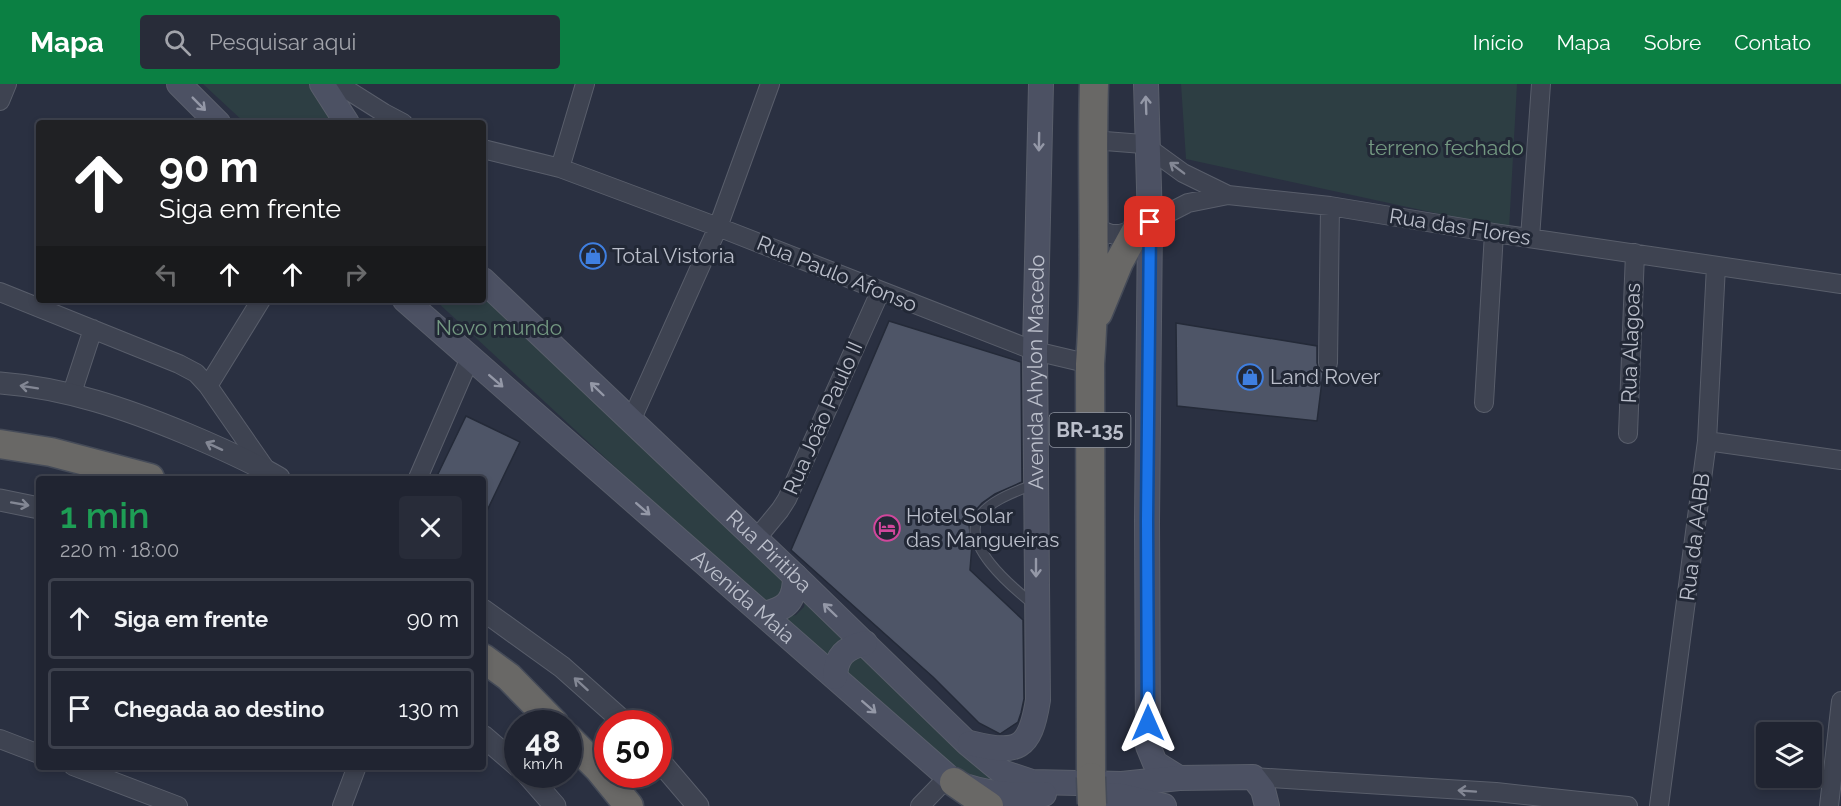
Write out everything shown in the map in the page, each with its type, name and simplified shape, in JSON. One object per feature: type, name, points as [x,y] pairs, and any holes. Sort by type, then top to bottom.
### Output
[{"type":"highway","name":"BR-135","points":[[1088,792],[1094,84]]},
{"type":"highway","points":[[1092,326],[1119,262],[1143,226]]},
{"type":"highway","points":[[0,444],[51,452],[142,476]]},
{"type":"highway","points":[[486,660],[509,677],[541,710]]},
{"type":"highway","points":[[582,752],[629,806]]},
{"type":"highway","points":[[951,779],[989,806]]},
{"type":"main road","points":[[179,84],[215,120]]},
{"type":"main road","name":"Avenida Ahylon Macedo","points":[[967,743],[995,749],[1009,749],[1020,745],[1030,733],[1034,723],[1038,700],[1035,351],[1041,84]]},
{"type":"main road","points":[[1146,84],[1147,146],[1143,226],[1148,746],[1155,763],[1179,778]]},
{"type":"main road","points":[[331,87],[346,120]]},
{"type":"main road","name":"Rua Piritiba","points":[[486,283],[967,743],[1002,771],[1032,782],[1088,792],[1122,784],[1179,778],[1253,777]]},
{"type":"main road","name":"Avenida Maia","points":[[408,303],[951,779],[976,790],[992,793],[1078,793],[1121,796],[1164,806]]},
{"type":"main road","points":[[763,614],[786,606],[792,598],[795,576]]},
{"type":"main road","points":[[835,677],[836,666],[842,653],[848,648],[865,643]]},
{"type":"main road","points":[[1253,777],[1263,790],[1268,806]]},
{"type":"street","points":[[0,101],[7,84]]},
{"type":"street","points":[[560,168],[585,84]]},
{"type":"street","points":[[631,421],[718,227],[770,84]]},
{"type":"street","points":[[1530,238],[1541,84]]},
{"type":"street","points":[[331,87],[397,120]]},
{"type":"street","name":"Rua das Flores","points":[[1092,140],[1125,141],[1147,146],[1183,173],[1228,195],[1330,206],[1494,233],[1841,284]]},
{"type":"street","name":"Rua Paulo Afonso","points":[[486,150],[560,168],[1035,351],[1090,364]]},
{"type":"street","points":[[1092,227],[1111,234],[1120,234],[1143,226],[1188,203],[1228,195]]},
{"type":"street","points":[[1328,363],[1330,206]]},
{"type":"street","points":[[1484,402],[1494,233]]},
{"type":"street","name":"Rua Alagoas","points":[[1628,434],[1635,253]]},
{"type":"street","name":"Rua da AABB","points":[[1659,806],[1707,441],[1716,266]]},
{"type":"street","points":[[0,292],[179,364],[196,373],[273,475]]},
{"type":"street","name":"Rua João Paulo II","points":[[756,539],[787,499],[880,292]]},
{"type":"street","points":[[208,386],[259,303]]},
{"type":"street","points":[[72,393],[93,329]]},
{"type":"street","points":[[419,476],[470,358]]},
{"type":"street","points":[[0,383],[72,393],[140,414],[207,442],[273,475]]},
{"type":"street","points":[[1707,441],[1841,460]]},
{"type":"street","points":[[0,501],[36,507]]},
{"type":"street","points":[[486,612],[562,667],[610,710]]},
{"type":"street","points":[[1829,806],[1841,701]]},
{"type":"street","points":[[0,739],[36,753]]},
{"type":"street","points":[[486,739],[504,754]]},
{"type":"street","points":[[84,770],[178,806]]},
{"type":"street","points":[[342,806],[356,770]]},
{"type":"street","points":[[672,775],[698,806]]},
{"type":"street","points":[[1253,777],[1500,799],[1628,806]]},
{"type":"street","points":[[920,806],[951,779]]},
{"type":"street","points":[[539,788],[555,806]]},
{"type":"lane","points":[[1036,483],[988,507],[976,521],[975,537],[976,542],[992,564],[1016,590],[1036,607]]},
{"type":"green space","points":[[203,84],[324,84],[346,120],[242,120]]},
{"type":"green space","name":"terreno fechado","points":[[1181,84],[1517,84],[1509,229],[1186,159]]},
{"type":"green space","name":"Novo mundo","points":[[486,285],[795,581],[771,608],[735,578],[438,303],[486,303]]},
{"type":"green space","points":[[806,595],[857,639],[831,665],[777,618],[796,615],[804,607]]},
{"type":"green space","points":[[863,649],[1013,783],[981,789],[843,672]]},
{"type":"building","name":"Hotel Solar das Mangueiras","points":[[889,321],[1021,362],[1022,482],[995,494],[982,503],[975,511],[969,525],[972,545],[970,570],[1023,620],[1024,699],[1018,722],[1000,734],[979,723],[933,677],[791,550]]},
{"type":"building","name":"Land Rover","points":[[1176,323],[1317,346],[1317,363],[1323,373],[1317,421],[1177,406]]},
{"type":"building","points":[[466,416],[520,442],[486,513],[486,476],[437,476]]},
{"type":"place","name":"Total Vistoria","points":[[593,256]]},
{"type":"place","name":"Land Rover","points":[[1250,377]]},
{"type":"place","name":"Hotel Solar das Mangueiras","points":[[887,528]]},
{"type":"route","points":[[1148,723],[1147,521],[1150,222]]}]
